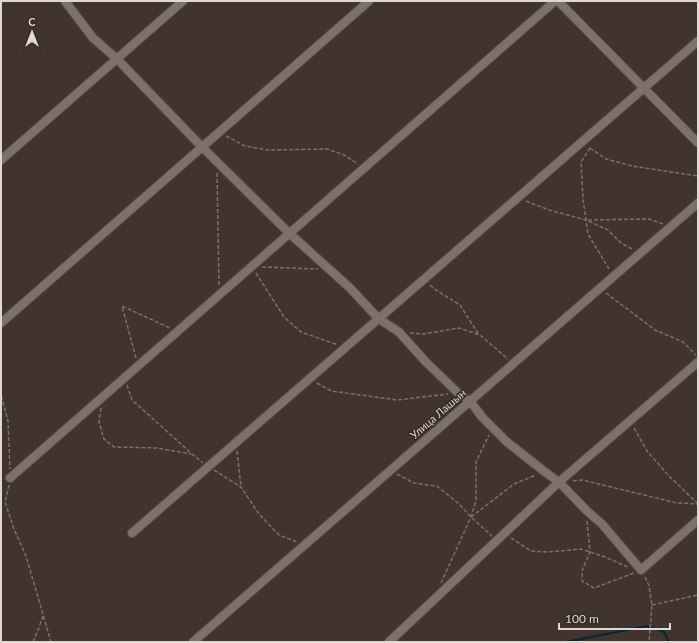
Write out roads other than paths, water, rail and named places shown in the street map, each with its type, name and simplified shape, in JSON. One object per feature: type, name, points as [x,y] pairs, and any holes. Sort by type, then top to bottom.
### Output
[{"type":"street","points":[[65,1],[93,38],[116,59],[202,147],[290,233],[349,287],[379,318],[399,332],[425,361],[458,393],[470,402],[482,417],[507,442],[559,482],[602,524],[641,570],[698,520]]},
{"type":"street","points":[[1,160],[183,1]]},
{"type":"street","points":[[1,323],[370,1]]},
{"type":"street","points":[[10,478],[553,2],[644,88],[698,143]]},
{"type":"street","points":[[132,533],[698,41]]},
{"type":"street","name":"Улица Лашын","points":[[193,642],[698,203]]},
{"type":"street","points":[[389,642],[559,482],[698,362]]},
{"type":"waterway","points":[[566,642],[647,626],[664,632],[669,642]]}]
